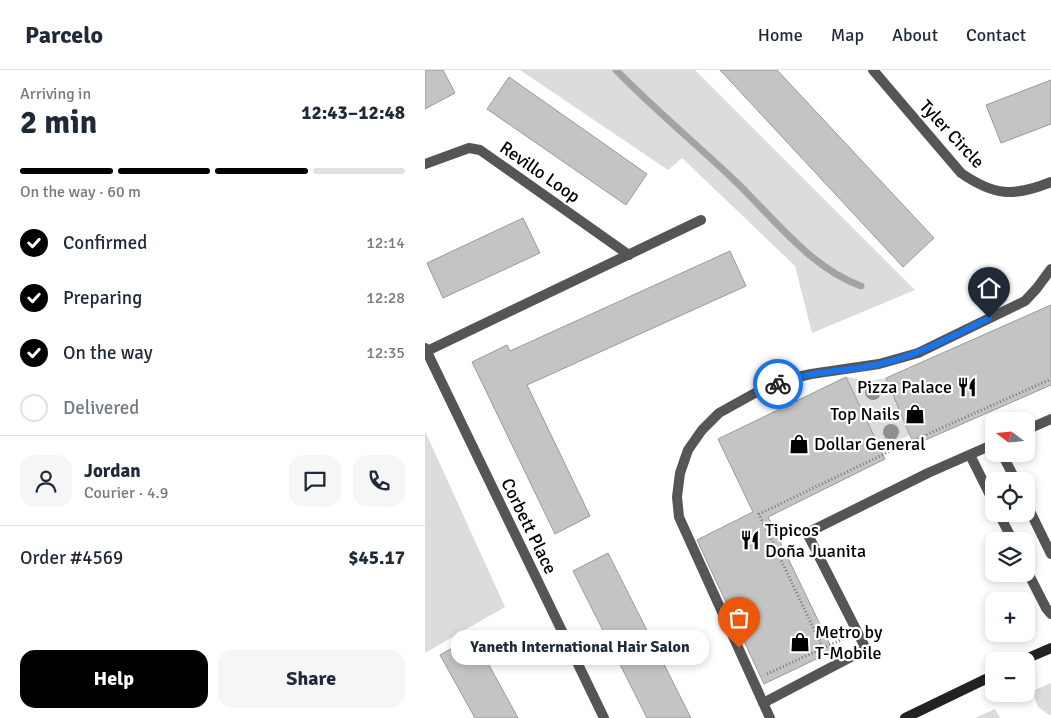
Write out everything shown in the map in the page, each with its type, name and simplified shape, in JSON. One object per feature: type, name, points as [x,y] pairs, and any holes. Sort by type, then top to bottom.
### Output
[{"type":"main road","points":[[1035,655],[1051,648]]},
{"type":"main road","points":[[905,718],[985,678]]},
{"type":"street","name":"Tyler Circle","points":[[873,70],[961,173],[978,184],[997,191],[1017,192],[1033,189],[1051,182]]},
{"type":"street","name":"Revillo Loop","points":[[425,164],[469,148],[480,150],[629,255]]},
{"type":"street","points":[[426,350],[701,220]]},
{"type":"street","points":[[770,718],[679,517],[677,497],[680,473],[688,450],[702,430],[719,414],[755,393],[789,379],[819,372],[879,364],[918,353],[1025,301],[1051,269]]},
{"type":"street","name":"Corbett Place","points":[[426,350],[604,718]]},
{"type":"street","points":[[1035,426],[1051,419]]},
{"type":"street","points":[[763,703],[866,649],[807,533],[928,473],[985,448]]},
{"type":"street","points":[[970,455],[985,485]]},
{"type":"street","points":[[1035,521],[1051,554]]},
{"type":"street","points":[[1033,582],[1051,614]]},
{"type":"path","points":[[823,648],[857,632]]},
{"type":"shaded area","points":[[520,70],[695,70],[915,290],[812,333],[795,266],[682,158],[668,170]]},
{"type":"shaded area","points":[[846,377],[869,381],[886,378],[910,435],[880,448]]},
{"type":"shaded area","points":[[425,431],[505,607],[425,653]]},
{"type":"shaded area","points":[[1051,683],[1051,716],[1038,707],[1035,699],[1035,690]]},
{"type":"shaded area","points":[[995,709],[1000,718],[975,718]]},
{"type":"building","points":[[425,70],[443,70],[455,93],[425,109]]},
{"type":"building","points":[[720,70],[777,70],[934,238],[903,267]]},
{"type":"building","points":[[509,77],[647,174],[626,205],[487,109]]},
{"type":"building","points":[[1051,80],[1051,124],[1001,143],[986,105]]},
{"type":"building","points":[[523,218],[540,253],[443,298],[427,263]]},
{"type":"building","points":[[730,251],[746,286],[527,385],[590,516],[555,534],[472,362],[507,345],[510,351]]},
{"type":"building","points":[[1051,305],[1051,385],[989,412],[985,412],[985,414],[914,445],[886,378]]},
{"type":"building","points":[[846,377],[885,459],[768,517],[833,651],[764,684],[697,540],[753,512],[718,439]]},
{"type":"building","points":[[608,553],[691,718],[647,718],[573,571]]},
{"type":"building","points":[[473,636],[518,718],[475,718],[440,655]]},
{"type":"waterway","points":[[616,70],[733,179],[808,254],[842,278],[861,286]]},
{"type":"way so far","points":[[739,648],[679,517],[677,497],[680,473],[688,450],[702,430],[719,414],[755,393],[778,384]]},
{"type":"place","name":"Pizza Palace","points":[[967,387]]},
{"type":"place","name":"Top Nails","points":[[915,414]]},
{"type":"place","name":"Dollar General","points":[[799,444]]},
{"type":"place","name":"Tipicos Doña Juanita","points":[[750,540]]},
{"type":"place","name":"Metro by T-Mobile","points":[[800,642]]},
{"type":"place","name":"Yaneth International Hair Salon","points":[[739,648]]},
{"type":"route","points":[[778,384],[789,379],[811,374],[879,364],[918,353],[989,318]]}]
